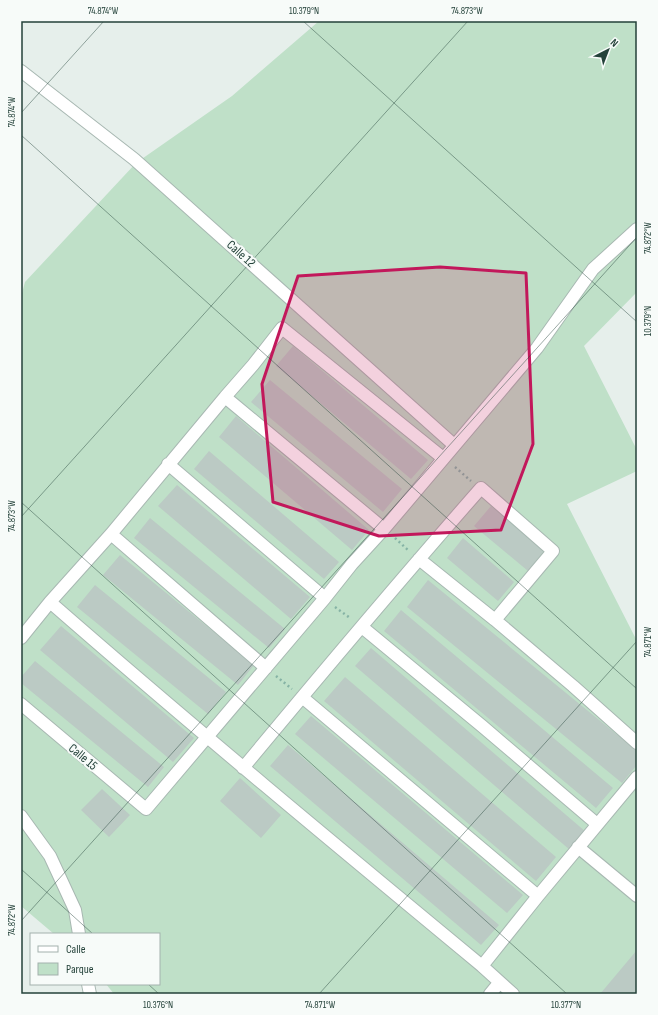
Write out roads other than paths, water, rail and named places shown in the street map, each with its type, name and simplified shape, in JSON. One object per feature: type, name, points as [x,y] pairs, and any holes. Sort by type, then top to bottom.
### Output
[{"type":"street","name":"Calle 12","points":[[21,71],[134,159],[454,445]]},
{"type":"street","points":[[208,737],[352,564],[384,529],[537,348],[593,269],[637,230]]},
{"type":"street","points":[[21,638],[50,602],[111,534],[168,464],[253,365],[282,328],[443,458]]},
{"type":"street","points":[[225,397],[384,529]]},
{"type":"street","points":[[168,464],[325,598]]},
{"type":"street","points":[[243,768],[418,559],[481,488],[553,551],[495,620]]},
{"type":"street","points":[[111,534],[266,668]]},
{"type":"street","points":[[418,559],[495,620],[637,743]]},
{"type":"street","points":[[50,602],[243,768],[482,966],[513,994]]},
{"type":"street","points":[[362,627],[598,824]]},
{"type":"street","points":[[302,697],[538,896]]},
{"type":"street","name":"Calle 15","points":[[21,704],[146,809],[208,737]]},
{"type":"street","points":[[482,966],[637,776]]},
{"type":"street","points":[[21,816],[50,856],[75,910],[79,933]]},
{"type":"street","points":[[578,847],[637,896]]},
{"type":"street","points":[[490,994],[499,982]]}]
